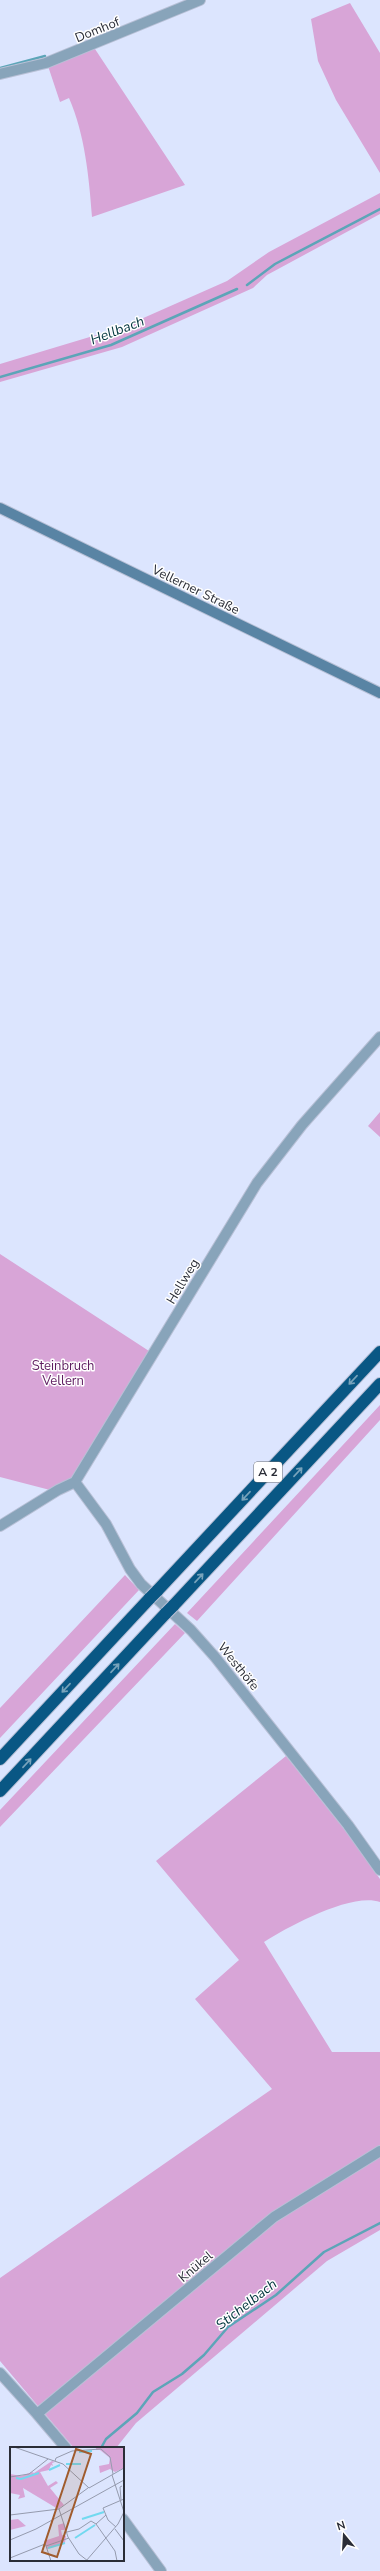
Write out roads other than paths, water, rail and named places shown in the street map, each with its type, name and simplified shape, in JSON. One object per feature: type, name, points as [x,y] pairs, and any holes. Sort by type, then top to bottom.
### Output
[{"type":"highway","name":"A 2","points":[[0,1759],[380,1352]]},
{"type":"highway","name":"A 2","points":[[0,1792],[380,1384]]},
{"type":"main road","name":"Vellerner Straße","points":[[0,508],[380,693]]},
{"type":"street","name":"Domhof","points":[[0,74],[46,63],[200,0]]},
{"type":"street","name":"Hellweg","points":[[0,1526],[75,1482],[257,1183],[302,1125],[380,1037]]},
{"type":"street","name":"Westhöfe","points":[[75,1482],[106,1524],[130,1569],[141,1584],[191,1630],[215,1656],[348,1825],[380,1870]]},
{"type":"street","name":"Knükel","points":[[37,2414],[274,2217],[380,2151]]},
{"type":"street","points":[[0,2373],[65,2447]]},
{"type":"street","points":[[124,2520],[161,2571]]},
{"type":"waterway","points":[[0,68],[45,56]]},
{"type":"waterway","name":"Hellbach","points":[[247,285],[275,264],[380,209]]},
{"type":"waterway","name":"Hellbach","points":[[0,377],[111,345],[237,289]]},
{"type":"waterway","name":"Stichelbach","points":[[102,2447],[106,2439],[137,2413],[153,2392],[182,2374],[204,2355],[228,2327],[276,2295],[324,2252],[380,2223]]},
{"type":"park label","name":"Steinbruch Vellern","points":[[63,1372]]}]
